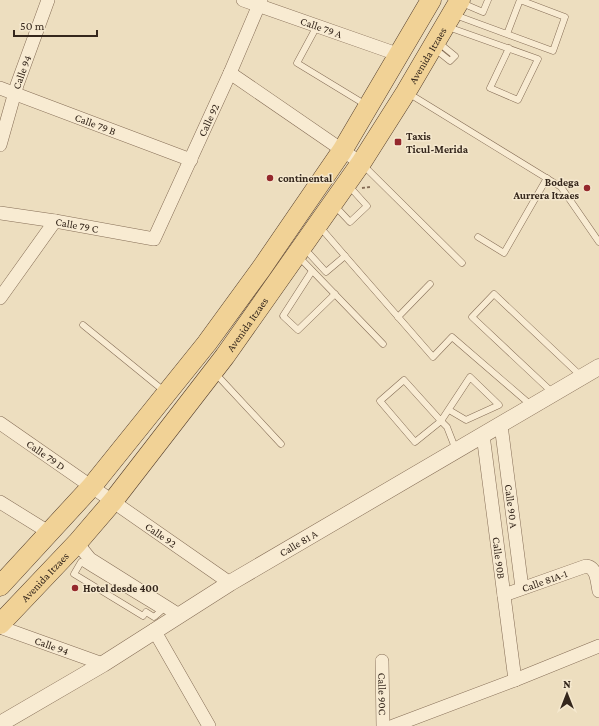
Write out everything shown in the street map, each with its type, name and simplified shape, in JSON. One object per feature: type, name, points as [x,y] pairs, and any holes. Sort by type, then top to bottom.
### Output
[{"type":"main road","points":[[429,4],[447,21]]},
{"type":"main road","name":"Avenida Itzaes","points":[[0,586],[92,486],[207,343],[262,268],[342,151],[429,4]]},
{"type":"main road","name":"Avenida Itzaes","points":[[0,625],[77,543],[113,501],[219,364],[332,204],[352,186],[361,163],[406,92],[447,21]]},
{"type":"main road","points":[[207,343],[219,364]]},
{"type":"street","name":"Calle 94","points":[[0,145],[14,94],[48,0]]},
{"type":"street","name":"Calle 79 A","points":[[243,0],[260,3],[317,26],[400,55]]},
{"type":"street","name":"Calle 92","points":[[154,240],[260,3]]},
{"type":"street","points":[[230,73],[361,163]]},
{"type":"street","name":"Calle 79 B","points":[[0,88],[191,160]]},
{"type":"street","name":"Calle 79 C","points":[[0,213],[55,221],[154,240]]},
{"type":"street","points":[[0,298],[55,221]]},
{"type":"street","name":"Calle 81 A","points":[[0,724],[103,664],[154,630],[230,583],[599,367]]},
{"type":"street","name":"Calle 79 D","points":[[0,423],[92,486]]},
{"type":"street","name":"Calle 90 A","points":[[501,425],[522,588]]},
{"type":"street","name":"Calle 90B","points":[[484,435],[515,680]]},
{"type":"street","name":"Calle 92","points":[[92,486],[230,583]]},
{"type":"street","points":[[0,502],[50,533]]},
{"type":"street","points":[[77,543],[94,566],[179,615]]},
{"type":"street","name":"Calle 81A-1","points":[[504,595],[586,566],[590,566],[594,570],[599,591]]},
{"type":"street","name":"Calle 94","points":[[0,625],[103,664]]},
{"type":"street","points":[[154,630],[209,726]]},
{"type":"street","points":[[393,726],[515,680],[599,646]]},
{"type":"street","name":"Calle 90C","points":[[382,661],[383,726]]},
{"type":"lane","points":[[447,21],[484,12],[488,0]]},
{"type":"lane","points":[[447,21],[507,34],[552,51],[565,17],[520,0],[507,34]]},
{"type":"lane","points":[[447,21],[538,59],[518,100],[490,88],[509,48]]},
{"type":"lane","points":[[317,26],[297,63],[368,107]]},
{"type":"lane","points":[[406,92],[561,187],[599,242]]},
{"type":"lane","points":[[361,163],[462,263]]},
{"type":"lane","points":[[478,237],[504,253],[547,178]]},
{"type":"lane","points":[[332,204],[350,222],[368,206],[352,186]]},
{"type":"lane","points":[[318,225],[433,356],[452,337],[532,406]]},
{"type":"lane","points":[[300,250],[326,272],[345,256]]},
{"type":"lane","points":[[300,250],[312,271],[383,344]]},
{"type":"lane","points":[[312,271],[283,316],[298,330],[335,294]]},
{"type":"lane","points":[[398,317],[430,284]]},
{"type":"lane","points":[[554,394],[472,317],[494,294],[582,377]]},
{"type":"lane","points":[[83,325],[167,394]]},
{"type":"lane","points":[[219,364],[281,444]]},
{"type":"lane","points":[[449,410],[466,420],[499,405],[470,377],[441,421],[415,442],[380,401],[404,380],[441,421],[447,427],[456,451]]},
{"type":"lane","points":[[81,562],[94,566],[161,611],[154,617],[146,612],[143,616],[74,574],[81,562]]},
{"type":"path","points":[[352,186],[370,187]]},
{"type":"place","name":"Taxis Ticul-Merida","points":[[398,142]]},
{"type":"place","name":"continental","points":[[270,178]]},
{"type":"place","name":"Bodega Aurrera Itzaes","points":[[587,188]]},
{"type":"place","name":"Hotel desde 400","points":[[75,588]]}]
